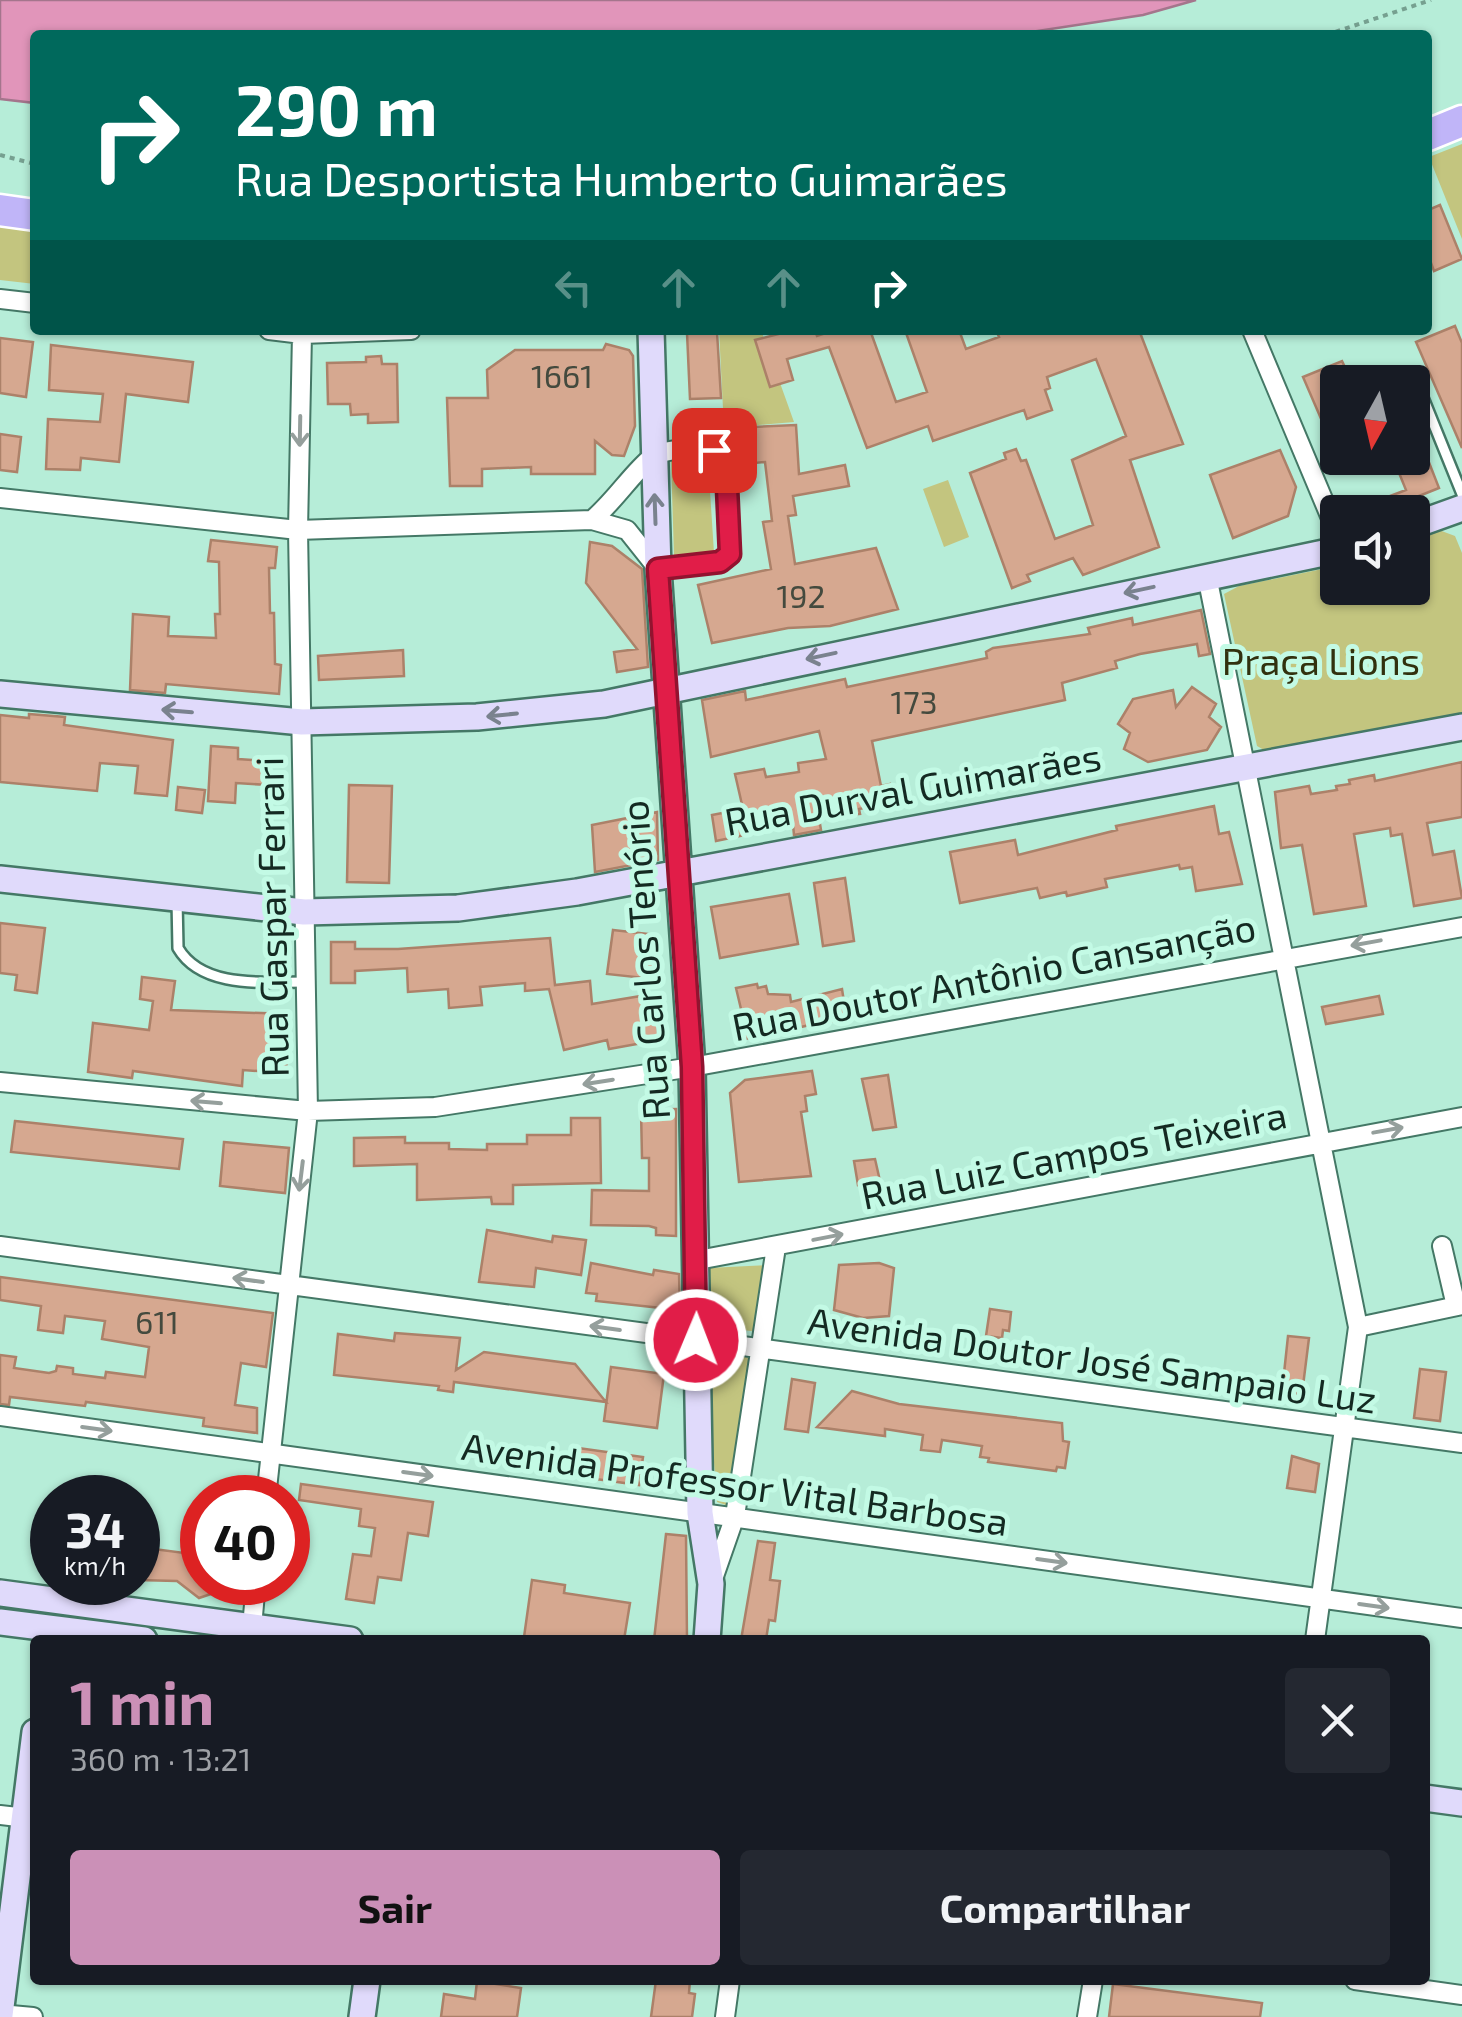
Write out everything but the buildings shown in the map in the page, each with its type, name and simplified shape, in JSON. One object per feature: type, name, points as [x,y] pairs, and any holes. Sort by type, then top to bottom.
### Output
[{"type":"main road","points":[[1432,133],[1462,121]]},
{"type":"main road","points":[[0,210],[30,214]]},
{"type":"street","points":[[0,299],[30,302]]},
{"type":"street","name":"Rua Gaspar Ferrari","points":[[268,1475],[308,1111],[298,530],[302,335]]},
{"type":"street","name":"Rua Carlos Tenório","points":[[651,335],[658,569],[692,1067],[700,1513],[712,1584]]},
{"type":"street","points":[[1254,335],[1321,495]]},
{"type":"street","points":[[0,498],[298,530],[592,520],[627,530],[658,569],[726,560],[730,530],[722,452],[699,449],[653,456],[592,520]]},
{"type":"street","points":[[1452,512],[1462,534]]},
{"type":"street","points":[[0,694],[302,722],[476,718],[604,704],[1320,554]]},
{"type":"street","points":[[1207,576],[1242,768],[1358,1326],[1316,1635]]},
{"type":"street","name":"Rua Durval Guimarães","points":[[0,880],[304,912],[458,908],[577,892],[1462,727]]},
{"type":"street","name":"Rua Doutor Antônio Cansanção","points":[[0,1082],[308,1111],[435,1107],[692,1067],[1462,926]]},
{"type":"street","name":"Rua Luiz Campos Teixeira","points":[[698,1260],[1462,1117]]},
{"type":"street","name":"Avenida Doutor José Sampaio Luz","points":[[0,1246],[1462,1443]]},
{"type":"street","points":[[1358,1326],[1459,1306],[1442,1246]]},
{"type":"street","name":"Rua Carlos Tenório","points":[[707,1635],[712,1584],[735,1516],[776,1247]]},
{"type":"street","name":"Avenida Professor Vital Barbosa","points":[[0,1416],[1462,1618]]},
{"type":"street","points":[[0,1593],[315,1635]]},
{"type":"street","points":[[252,1626],[254,1605]]},
{"type":"street","points":[[0,1622],[48,1634]]},
{"type":"street","points":[[30,1759],[19,1818],[0,2014],[34,2017]]},
{"type":"street","points":[[1430,1799],[1462,1803]]},
{"type":"street","points":[[362,2017],[366,1985]]},
{"type":"street","points":[[725,2017],[729,1985]]},
{"type":"street","points":[[1088,2017],[1091,1985]]},
{"type":"street","points":[[1391,1985],[1462,1995]]},
{"type":"lane","points":[[1430,415],[1462,494]]},
{"type":"lane","points":[[177,899],[178,948],[203,972],[244,980],[305,982]]},
{"type":"path","points":[[1341,30],[1431,0]]},
{"type":"path","points":[[0,154],[30,163]]},
{"type":"green space","points":[[1462,144],[1462,239],[1432,164],[1432,156]]},
{"type":"green space","points":[[0,226],[30,229],[30,283],[0,280]]},
{"type":"green space","points":[[719,335],[763,335],[794,422],[724,428]]},
{"type":"green space","points":[[671,460],[708,460],[714,553],[674,555]]},
{"type":"green space","points":[[948,480],[969,537],[944,547],[923,489]]},
{"type":"green space","name":"Praça Lions","points":[[1439,530],[1455,536],[1462,553],[1462,718],[1264,750],[1257,746],[1224,594],[1239,586],[1320,569],[1320,605],[1430,605],[1430,534]]},
{"type":"green space","points":[[769,1265],[759,1332],[708,1326],[708,1268]]},
{"type":"green space","points":[[732,1350],[754,1361],[729,1506],[717,1502],[706,1358]]},
{"type":"shaded area","points":[[0,0],[1196,0],[1143,15],[1044,30],[30,30],[30,102],[0,99]]},
{"type":"route","points":[[696,1340],[698,1260],[692,1067],[658,569],[720,562],[730,554],[725,458],[722,452],[714,450]]}]
